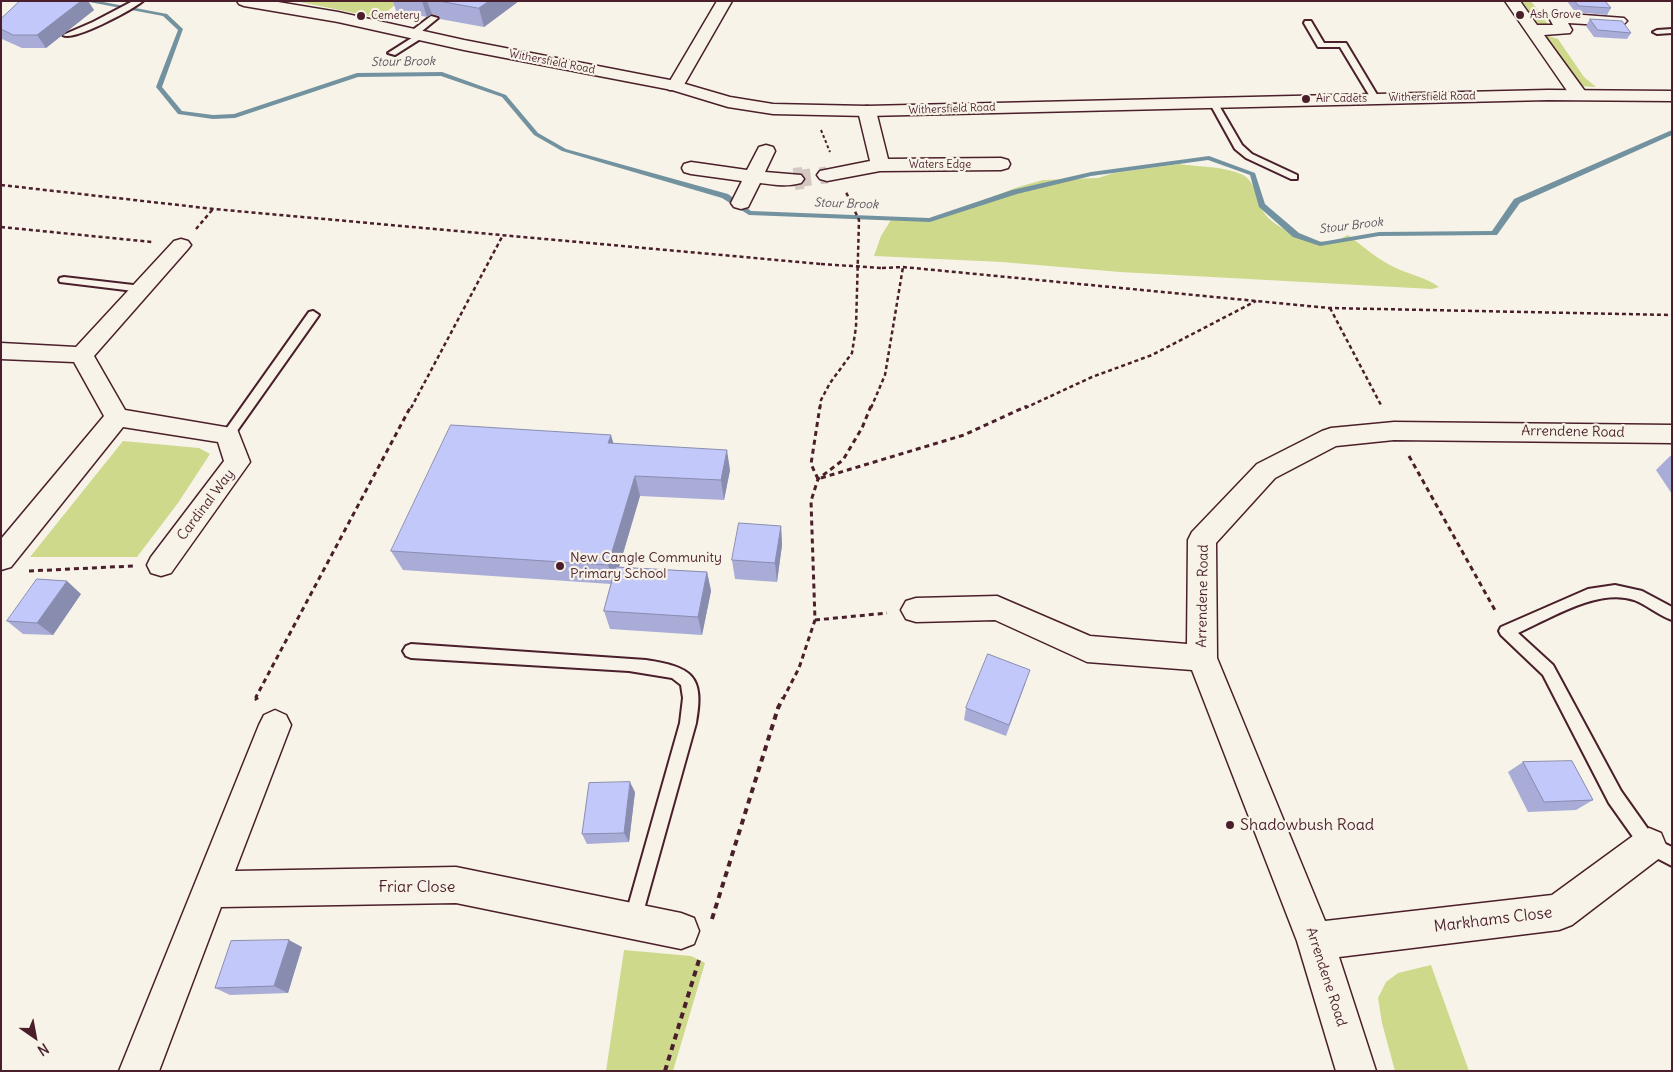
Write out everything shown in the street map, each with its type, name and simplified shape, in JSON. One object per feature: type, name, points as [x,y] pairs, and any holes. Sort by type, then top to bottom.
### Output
[{"type":"street","name":"Withersfield Road","points":[[244,1],[338,17],[417,35],[675,86],[728,102],[773,109],[867,111],[1578,94],[1672,96]]},
{"type":"street","points":[[675,86],[725,1]]},
{"type":"street","points":[[1512,1],[1578,94]]},
{"type":"street","points":[[1532,30],[1568,36],[1556,18],[1619,21]]},
{"type":"street","points":[[867,111],[880,165]]},
{"type":"street","points":[[740,203],[766,151]]},
{"type":"street","name":"Waters Edge","points":[[827,174],[880,165],[1001,164]]},
{"type":"street","points":[[691,168],[780,180],[794,179]]},
{"type":"street","points":[[1,352],[82,355],[181,245]]},
{"type":"street","points":[[82,355],[116,417]]},
{"type":"street","points":[[116,417],[228,435]]},
{"type":"street","points":[[11,565],[116,417]]},
{"type":"street","name":"Arrendene Road","points":[[1356,1071],[1315,941],[1202,658],[1202,540],[1266,471],[1331,437],[1394,431],[1672,434]]},
{"type":"street","name":"Cardinal Way","points":[[161,565],[237,462],[228,435]]},
{"type":"street","points":[[916,610],[997,608],[1087,649],[1202,658]]},
{"type":"street","points":[[139,1071],[275,724]]},
{"type":"street","name":"Markhams Close","points":[[1315,941],[1559,912],[1660,851]]},
{"type":"street","name":"Friar Close","points":[[210,888],[456,885],[633,921],[697,937]]},
{"type":"lane","points":[[67,35],[104,20],[139,1]]},
{"type":"lane","points":[[392,53],[417,35],[434,18]]},
{"type":"lane","points":[[1308,23],[1321,44],[1344,45],[1375,98]]},
{"type":"lane","points":[[1657,32],[1672,31]]},
{"type":"lane","points":[[1213,102],[1238,147],[1249,156],[1294,177]]},
{"type":"lane","points":[[64,280],[142,289]]},
{"type":"lane","points":[[228,435],[313,315]]},
{"type":"lane","points":[[1660,851],[1615,796],[1548,670],[1506,632],[1593,593],[1615,591],[1637,595],[1672,614]]},
{"type":"lane","points":[[411,651],[635,665],[676,671],[684,677],[689,685],[691,696],[688,723],[633,921]]},
{"type":"path","points":[[1,185],[223,210],[822,264],[882,268],[903,267],[1329,308],[1672,315]]},
{"type":"path","points":[[818,479],[810,464],[821,400],[830,383],[852,353],[856,327],[859,220],[854,208]]},
{"type":"path","points":[[1,227],[181,245]]},
{"type":"path","points":[[275,724],[256,697],[503,235]]},
{"type":"path","points":[[665,1071],[697,937],[778,708],[799,668],[815,620],[811,501],[818,479],[843,460],[862,428],[885,374],[903,267]]},
{"type":"path","points":[[818,479],[964,435],[1092,377],[1152,355],[1257,301]]},
{"type":"path","points":[[1329,308],[1394,431],[1506,632]]},
{"type":"path","points":[[11,565],[161,565]]},
{"type":"path","points":[[815,620],[916,610]]},
{"type":"green space","points":[[295,1],[400,1],[379,18]]},
{"type":"green space","points":[[1518,1],[1531,1],[1549,26],[1545,28],[1534,25]]},
{"type":"green space","points":[[1546,35],[1558,39],[1584,77],[1596,87],[1578,86],[1542,38]]},
{"type":"green space","points":[[1179,164],[1220,168],[1243,175],[1251,182],[1263,211],[1276,224],[1295,234],[1316,241],[1336,241],[1348,235],[1389,265],[1439,287],[1432,289],[1120,272],[1002,262],[874,256],[881,236],[891,220],[918,220],[939,217],[1018,187],[1043,180],[1098,178],[1114,173]]},
{"type":"green space","points":[[123,441],[199,448],[210,454],[178,503],[137,557],[30,557]]},
{"type":"green space","points":[[624,950],[691,956],[705,963],[673,1071],[606,1071]]},
{"type":"green space","points":[[1431,965],[1469,1071],[1395,1071],[1382,1023],[1378,998],[1386,982],[1398,973]]},
{"type":"building","points":[[20,1],[81,1],[37,35],[13,35],[1,29],[1,19]]},
{"type":"building","points":[[439,1],[489,1],[479,8]]},
{"type":"building","points":[[1575,1],[1605,1],[1611,8],[1579,6]]},
{"type":"building","points":[[1590,19],[1622,21],[1631,33],[1598,30]]},
{"type":"building","points":[[451,425],[611,435],[608,443],[727,450],[721,480],[635,476],[608,565],[391,551]]},
{"type":"building","points":[[739,523],[781,526],[775,563],[732,560]]},
{"type":"building","points":[[616,567],[707,572],[698,617],[604,611]]},
{"type":"building","points":[[37,579],[67,581],[37,623],[7,621]]},
{"type":"building","points":[[988,654],[1030,670],[1009,725],[966,708]]},
{"type":"building","points":[[1572,761],[1593,800],[1544,802],[1523,762]]},
{"type":"building","points":[[630,782],[624,833],[582,834],[589,783]]},
{"type":"building","points":[[289,940],[274,986],[215,988],[231,941]]},
{"type":"waterway","name":"Stour Brook","points":[[87,1],[165,15],[181,30],[159,87],[180,113],[213,117],[235,116],[357,75],[442,74],[504,96],[536,134],[564,150],[725,196],[749,213],[930,220],[1015,192],[1091,174],[1209,158],[1253,174],[1262,205],[1296,235],[1320,244],[1379,234],[1494,233],[1517,201],[1672,132]]},
{"type":"tunnel","points":[[803,178],[794,179],[827,175]]},
{"type":"place","name":"Ash Grove","points":[[1520,15]]},
{"type":"place","name":"Cemetery","points":[[361,16]]},
{"type":"place","name":"Air Cadets","points":[[1306,99]]},
{"type":"place","name":"New Cangle Community Primary School","points":[[560,566]]},
{"type":"place","name":"Shadowbush Road","points":[[1230,825]]}]
